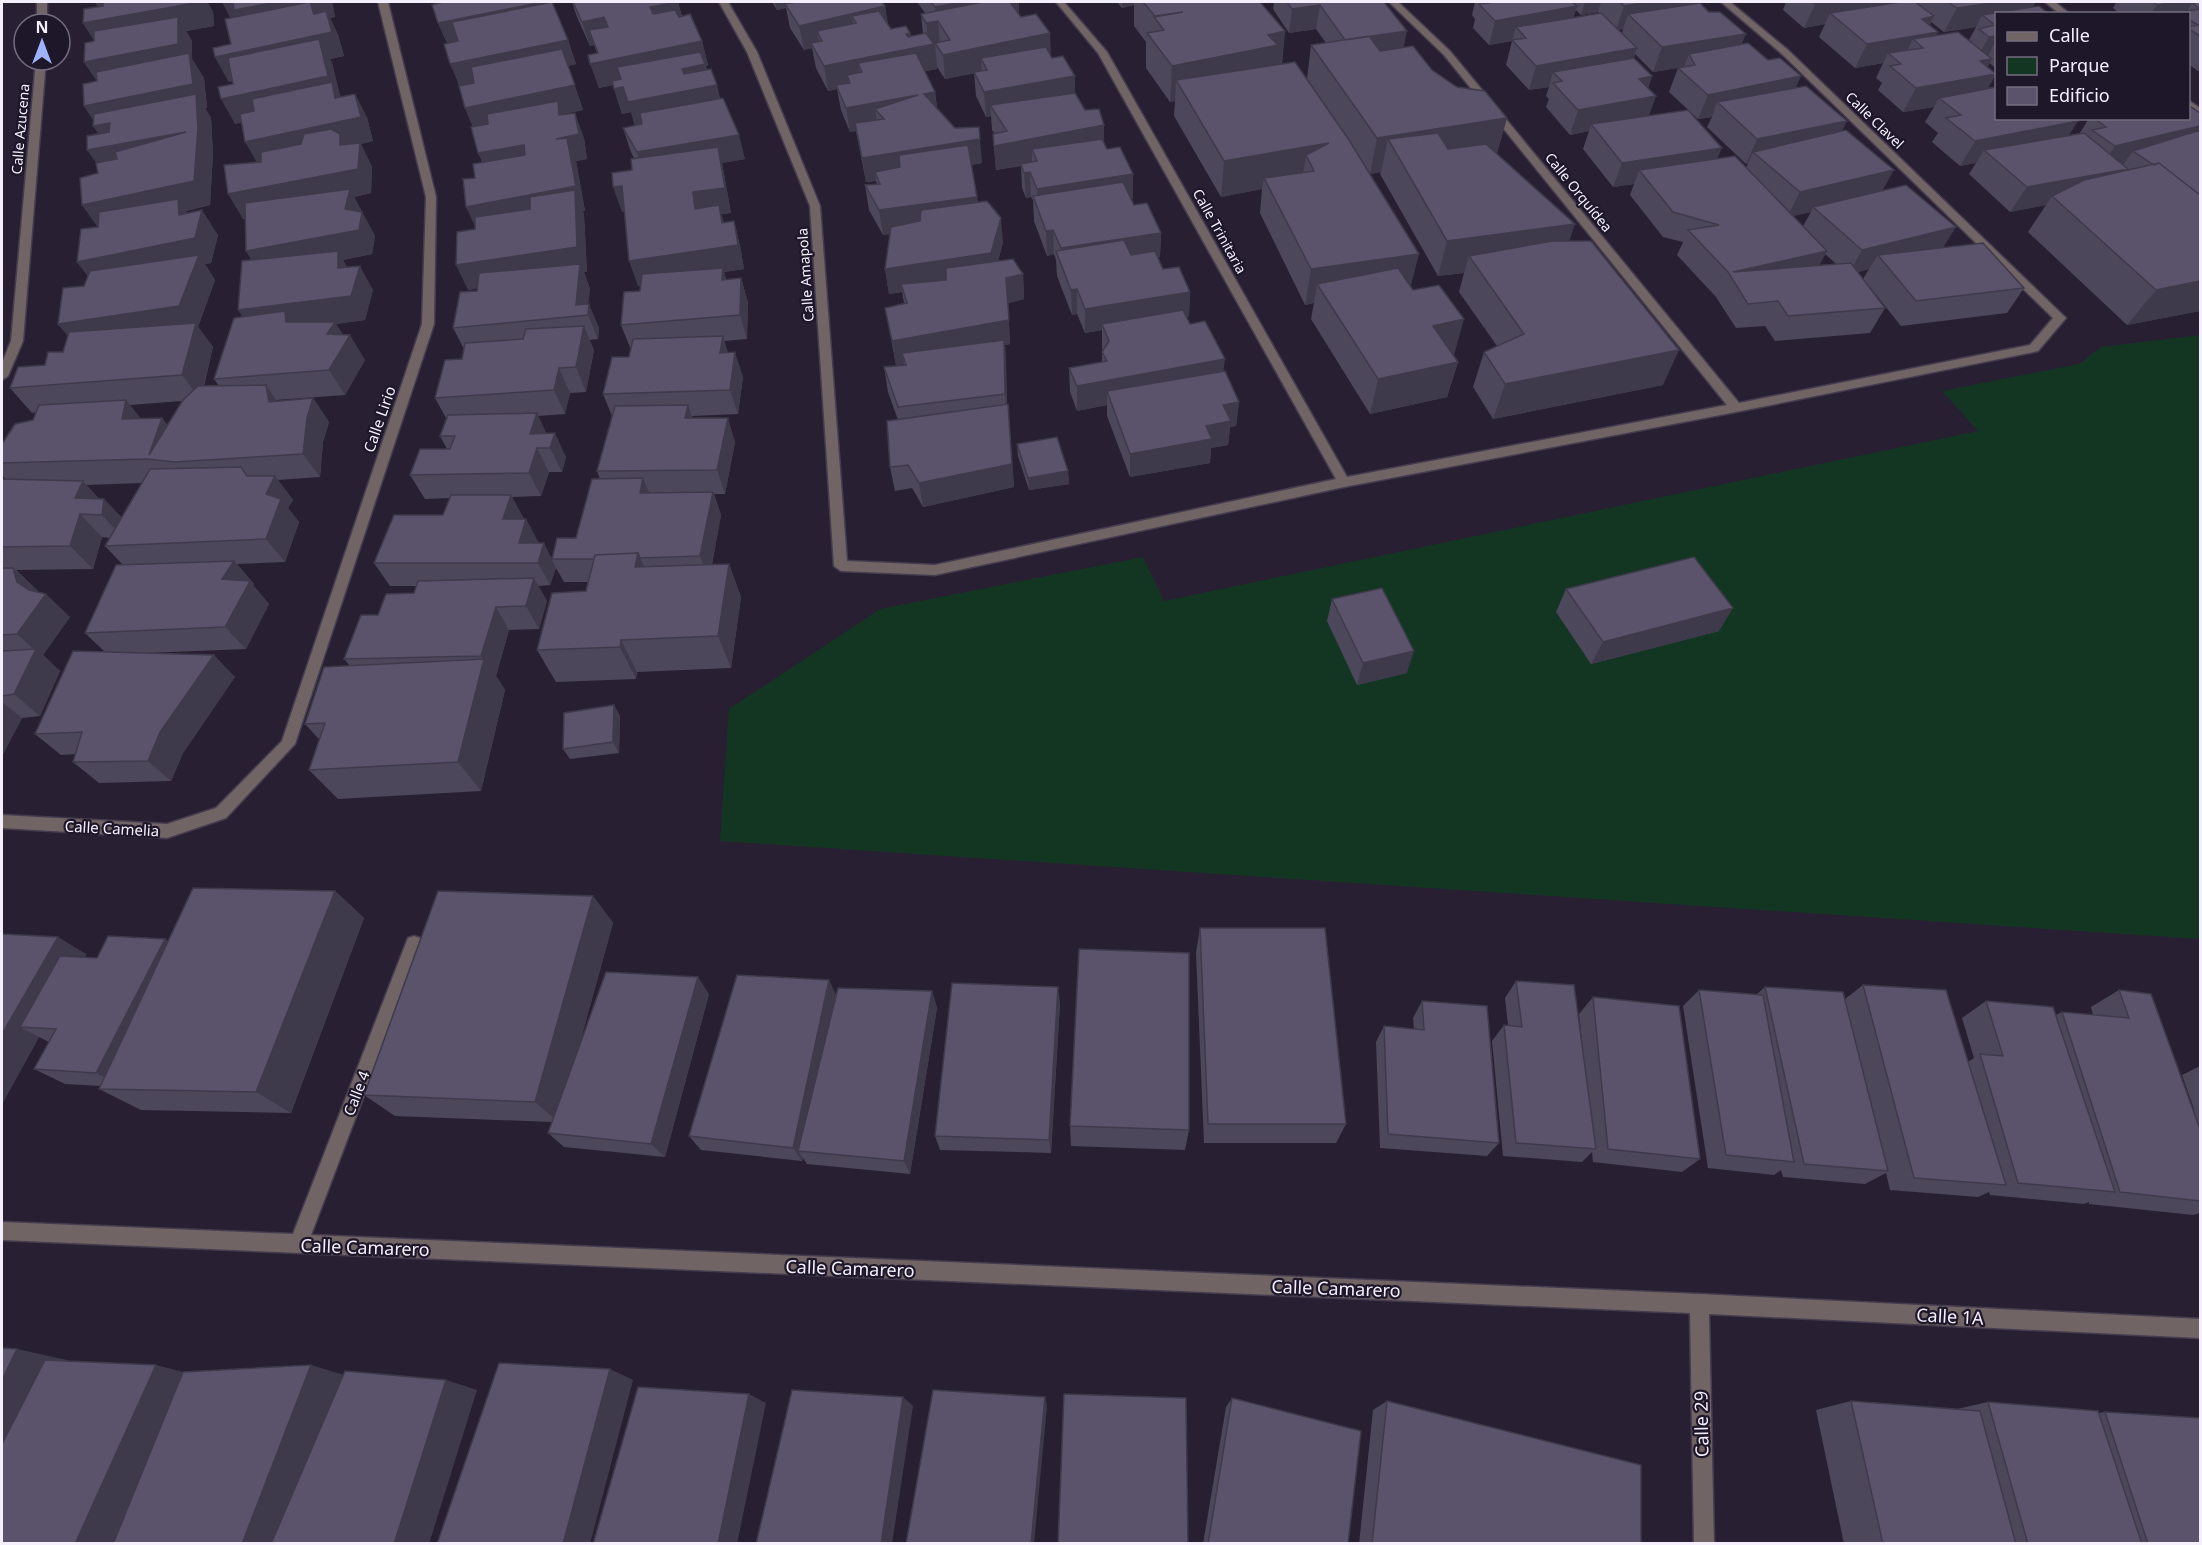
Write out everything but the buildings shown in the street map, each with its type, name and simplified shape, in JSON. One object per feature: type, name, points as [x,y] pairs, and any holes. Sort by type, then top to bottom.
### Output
[{"type":"street","name":"Calle Lirio","points":[[220,813],[288,744],[428,324],[431,196],[383,2]]},
{"type":"street","name":"Calle Amapola","points":[[724,2],[752,52],[815,206],[842,566],[935,570],[1344,482]]},
{"type":"street","name":"Calle Trinitaria","points":[[1060,2],[1102,52],[1344,482]]},
{"type":"street","name":"Calle Orquídea","points":[[1393,2],[1447,53],[1736,408]]},
{"type":"street","name":"Calle Clavel","points":[[1725,2],[1785,52],[2060,318],[2034,348],[1736,408]]},
{"type":"street","points":[[2050,2],[2063,12]]},
{"type":"street","name":"Calle Azucena","points":[[2,376],[17,341],[40,72]]},
{"type":"street","points":[[1344,482],[1736,408]]},
{"type":"street","name":"Calle Camelia","points":[[2,822],[167,831],[220,813]]},
{"type":"street","name":"Calle 4","points":[[298,1244],[414,943]]},
{"type":"street","name":"Calle Camarero","points":[[2,1231],[1699,1304]]},
{"type":"street","name":"Calle 1A","points":[[1699,1304],[2200,1329]]},
{"type":"street","name":"Calle 29","points":[[1699,1304],[1704,1544]]},
{"type":"green space","points":[[2200,335],[2200,939],[720,841],[729,709],[880,609],[1143,557],[1164,601],[1978,431],[1942,391],[2079,364],[2101,347]]}]
